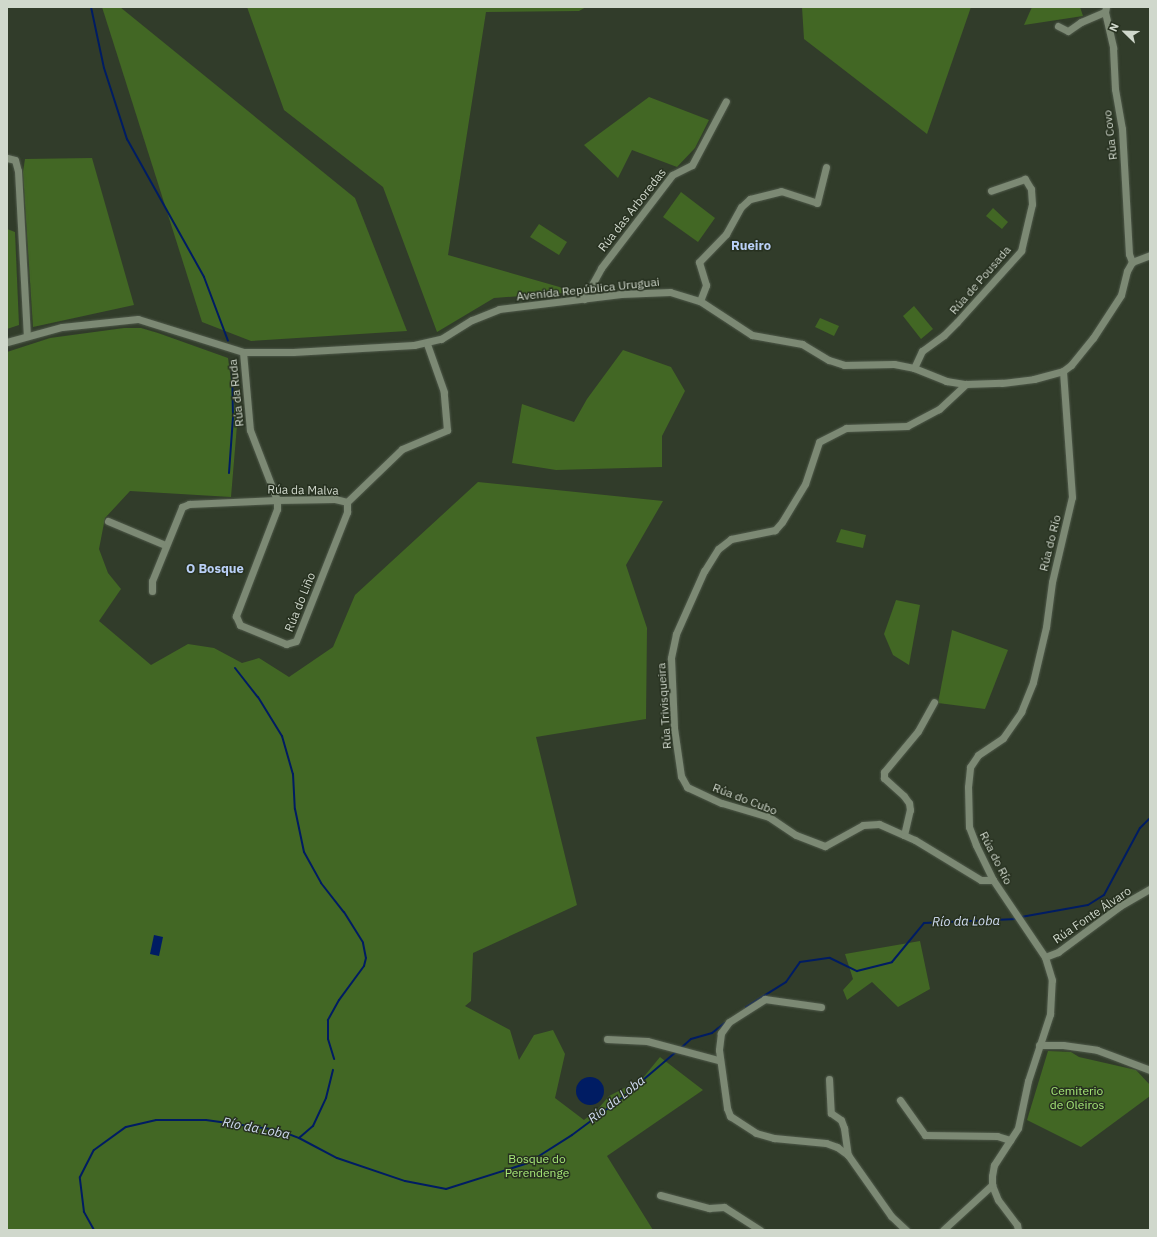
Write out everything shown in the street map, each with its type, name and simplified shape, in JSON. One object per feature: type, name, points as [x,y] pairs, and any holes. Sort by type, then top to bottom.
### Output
[{"type":"street","points":[[1058,26],[1068,31],[1081,22],[1105,10]]},
{"type":"street","name":"Rúa Covo","points":[[1105,10],[1113,48],[1115,89],[1123,145],[1129,254],[1132,262]]},
{"type":"street","name":"Rúa das Arboredas","points":[[584,299],[600,268],[672,175],[692,165],[726,101]]},
{"type":"street","points":[[11,159],[20,197],[27,335]]},
{"type":"street","points":[[700,302],[706,285],[699,262],[726,234],[741,206],[750,199],[781,191],[817,203],[826,167]]},
{"type":"street","name":"Rúa de Pousada","points":[[914,368],[922,351],[944,335],[957,322],[1021,250],[1032,204],[1031,189],[1025,179],[992,191]]},
{"type":"street","points":[[1132,262],[1150,255]]},
{"type":"street","name":"Avenida República Uruguai","points":[[7,342],[27,335],[62,327],[138,319],[243,352],[293,352],[427,344],[441,339],[472,320],[499,309],[584,299],[670,292],[700,302],[742,330],[762,337],[802,344],[829,360],[844,365],[894,364],[914,368],[946,381],[966,384],[1009,382],[1063,371],[1079,358],[1121,295],[1127,271],[1132,262]]},
{"type":"street","name":"Rúa da Malva","points":[[152,590],[152,580],[165,545],[182,507],[189,504],[277,500],[335,499],[347,502],[402,449],[447,430],[444,392],[427,344]]},
{"type":"street","name":"Rúa da Ruda","points":[[243,352],[250,430],[277,500]]},
{"type":"street","name":"Rúa do Río","points":[[992,1185],[994,1165],[1018,1128],[1028,1081],[1050,1014],[1052,980],[1045,957],[993,880],[969,827],[970,767],[978,755],[1003,738],[1021,712],[1033,682],[1041,648],[1052,582],[1072,497],[1063,371]]},
{"type":"street","name":"Rúa Trivisqueira","points":[[687,786],[682,776],[674,728],[671,658],[676,634],[704,571],[718,549],[731,539],[765,534],[778,526],[805,484],[819,442],[846,428],[907,426],[938,409],[966,384]]},
{"type":"street","name":"Rúa do Liño","points":[[277,500],[277,509],[236,616],[240,625],[286,644],[296,641],[300,637],[347,512],[347,502]]},
{"type":"street","points":[[108,521],[165,545]]},
{"type":"street","points":[[904,835],[910,810],[909,803],[904,796],[884,778],[884,772],[918,731],[934,702]]},
{"type":"street","name":"Rúa do Cubo","points":[[687,786],[722,803],[769,817],[796,835],[825,846],[871,823],[879,824],[904,835],[981,880],[993,880]]},
{"type":"street","name":"Rúa Fonte Álvaro","points":[[1045,957],[1058,952],[1120,906],[1150,890]]},
{"type":"street","points":[[821,1007],[765,999],[729,1022],[721,1033],[718,1060],[727,1108],[730,1116],[756,1133],[774,1138],[826,1143],[848,1155],[891,1216],[906,1230]]},
{"type":"street","points":[[607,1039],[647,1041],[718,1060]]},
{"type":"street","points":[[1040,1045],[1063,1045],[1097,1050],[1150,1070]]},
{"type":"street","points":[[829,1079],[831,1113],[841,1120],[844,1128],[848,1155]]},
{"type":"street","points":[[900,1100],[925,1135],[997,1136],[1010,1140]]},
{"type":"street","points":[[943,1230],[992,1185],[998,1200],[1017,1225],[1018,1230]]},
{"type":"street","points":[[660,1195],[709,1208],[724,1207],[760,1230]]},
{"type":"green space","points":[[102,7],[120,7],[355,198],[407,331],[251,341],[202,322]]},
{"type":"green space","points":[[247,7],[586,7],[579,11],[486,12],[448,255],[577,292],[494,298],[437,332],[383,187],[284,110]]},
{"type":"green space","points":[[802,7],[971,7],[927,134],[804,39]]},
{"type":"green space","points":[[1032,7],[1080,7],[1083,16],[1024,25]]},
{"type":"green space","points":[[649,97],[709,120],[695,148],[677,167],[632,150],[618,178],[584,145]]},
{"type":"green space","points":[[92,158],[134,305],[33,327],[23,172],[25,159]]},
{"type":"green space","points":[[681,192],[715,218],[698,242],[663,217]]},
{"type":"green space","points":[[993,208],[1008,222],[1002,229],[986,216]]},
{"type":"green space","points":[[539,224],[567,242],[559,255],[530,237]]},
{"type":"green space","points":[[7,229],[15,232],[19,325],[7,329]]},
{"type":"green space","points":[[914,306],[933,329],[921,339],[903,316]]},
{"type":"green space","points":[[820,318],[839,326],[834,336],[815,327]]},
{"type":"green space","name":"Bosque do Perendenge","points":[[124,328],[141,328],[228,358],[237,425],[231,497],[130,491],[105,518],[99,549],[108,573],[121,589],[99,621],[151,665],[188,644],[214,648],[242,663],[259,658],[289,677],[333,647],[355,595],[478,482],[663,501],[626,565],[647,628],[646,719],[536,737],[577,905],[473,953],[471,1001],[465,1006],[510,1030],[519,1060],[534,1035],[553,1030],[565,1054],[555,1098],[584,1120],[598,1109],[609,1096],[642,1079],[660,1057],[703,1090],[607,1156],[653,1230],[7,1230],[7,352],[50,338]]},
{"type":"green space","points":[[623,350],[671,367],[685,391],[662,436],[662,467],[556,470],[512,463],[522,404],[574,422],[587,399]]},
{"type":"green space","points":[[841,529],[866,535],[863,548],[836,542]]},
{"type":"green space","points":[[896,600],[920,605],[909,665],[893,655],[884,634]]},
{"type":"green space","points":[[952,630],[1008,650],[985,709],[938,703]]},
{"type":"green space","points":[[920,941],[930,989],[898,1007],[872,982],[847,1000],[843,990],[853,979],[845,954]]},
{"type":"green space","name":"Cemiterio de Oleiros","points":[[1048,1051],[1071,1052],[1079,1057],[1136,1070],[1150,1085],[1150,1096],[1081,1147],[1027,1120]]},
{"type":"shaded area","points":[[154,935],[163,937],[159,956],[150,954]]},
{"type":"shaded area","points":[[590,1077],[600,1081],[604,1091],[600,1101],[590,1105],[580,1101],[576,1091],[580,1081]]},
{"type":"waterway","points":[[91,7],[104,68],[127,139],[204,277],[228,341]]},
{"type":"waterway","points":[[229,473],[233,417],[232,365]]},
{"type":"waterway","points":[[235,668],[258,697],[282,736],[293,774],[295,809],[304,852],[321,883],[344,912],[363,943],[366,958],[364,966],[339,1000],[328,1020],[328,1039],[334,1059]]},
{"type":"waterway","name":"Río da Loba","points":[[1021,917],[1088,905],[1104,895],[1140,828],[1150,818]]},
{"type":"waterway","name":"Río da Loba","points":[[746,1007],[786,982],[800,962],[830,958],[857,971],[892,962],[924,923],[1017,919]]},
{"type":"waterway","name":"Río da Loba","points":[[681,1048],[691,1039],[712,1033],[725,1023]]},
{"type":"waterway","name":"Río da Loba","points":[[94,1230],[84,1212],[80,1177],[94,1150],[126,1127],[156,1120],[206,1120],[278,1130],[299,1138],[337,1158],[405,1181],[446,1189],[528,1163],[572,1135],[623,1097],[677,1051]]},
{"type":"waterway","points":[[299,1138],[313,1126],[326,1098],[333,1070]]},
{"type":"district","name":"Rueiro","points":[[751,246]]},
{"type":"district","name":"O Bosque","points":[[215,569]]}]
